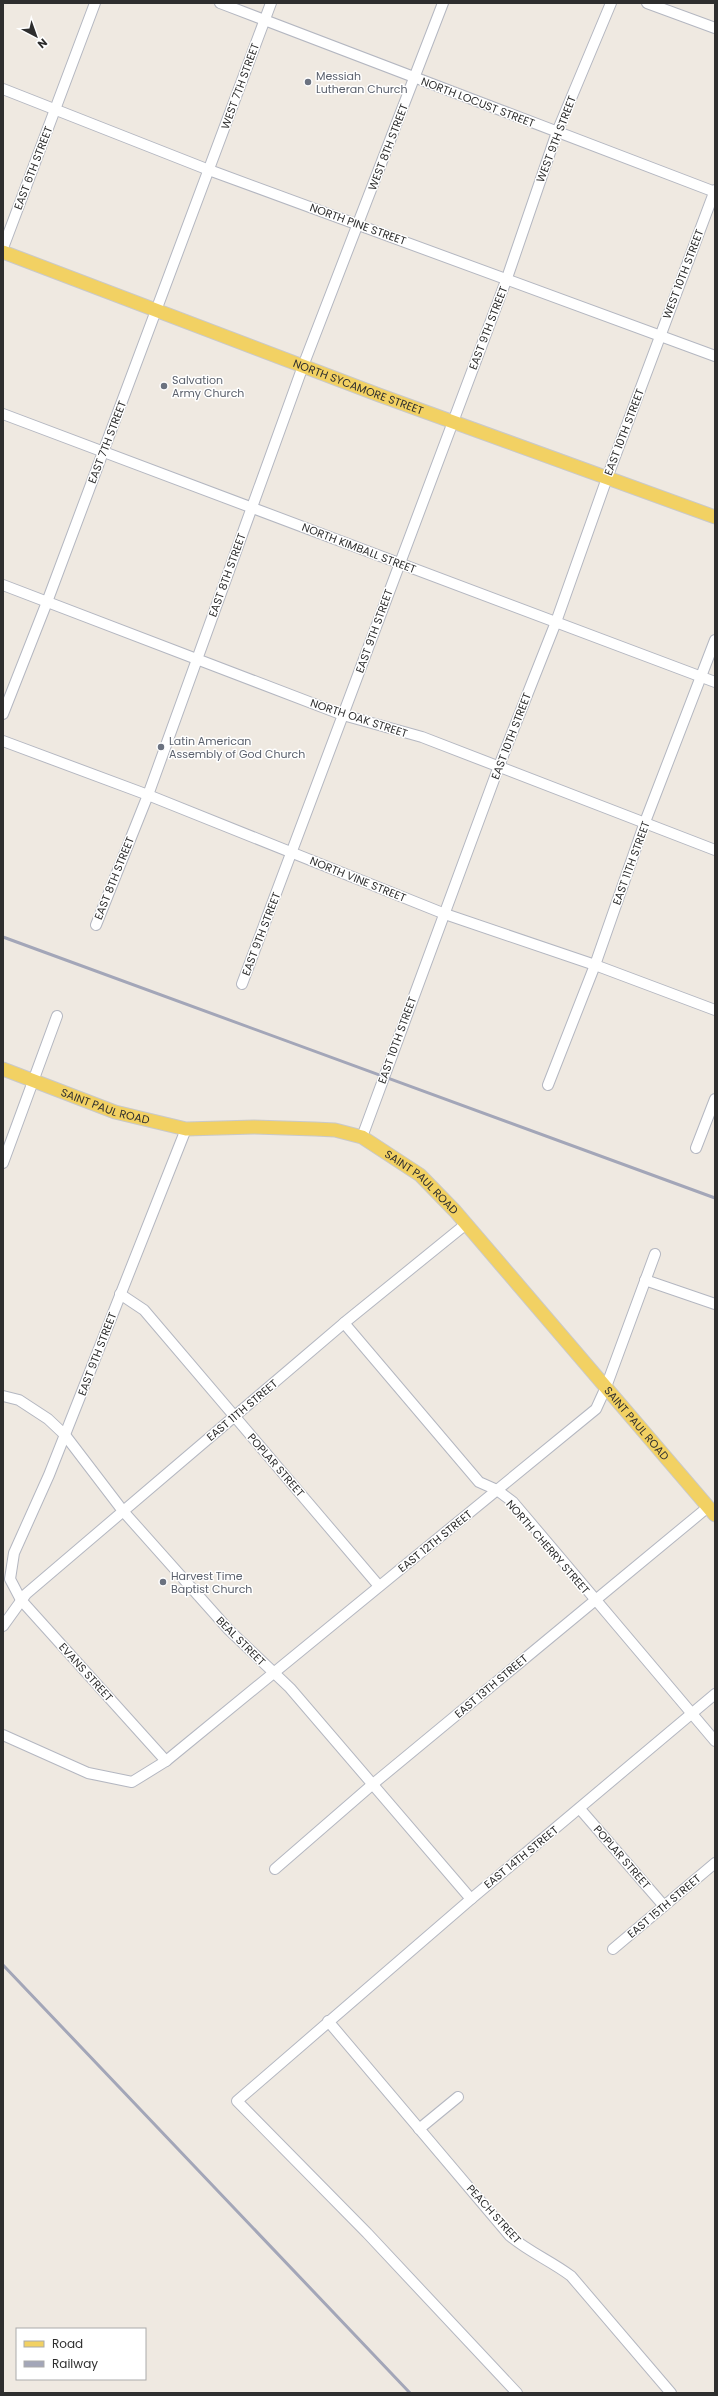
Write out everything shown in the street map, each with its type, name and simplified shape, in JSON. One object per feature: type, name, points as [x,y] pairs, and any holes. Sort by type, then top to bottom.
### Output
[{"type":"main road","name":"NORTH SYCAMORE STREET","points":[[3,252],[157,309],[452,422],[715,517]]},
{"type":"main road","name":"SAINT PAUL ROAD","points":[[3,1070],[115,1112],[186,1129],[254,1127],[315,1128],[335,1130],[362,1137],[420,1175],[466,1224],[711,1511]]},
{"type":"street","name":"EAST 6TH STREET","points":[[3,248],[95,3]]},
{"type":"street","name":"NORTH LOCUST STREET","points":[[220,3],[414,78],[715,191]]},
{"type":"street","name":"WEST 7TH STREET","points":[[209,170],[271,3]]},
{"type":"street","name":"WEST 8TH STREET","points":[[358,224],[443,3]]},
{"type":"street","name":"WEST 9TH STREET","points":[[507,278],[557,132],[611,3]]},
{"type":"street","points":[[647,3],[715,28]]},
{"type":"street","name":"NORTH PINE STREET","points":[[3,90],[209,170],[507,278],[715,356]]},
{"type":"street","name":"EAST 7TH STREET","points":[[3,714],[47,602],[209,170]]},
{"type":"street","name":"WEST 10TH STREET","points":[[660,335],[715,191]]},
{"type":"street","name":"EAST 8TH STREET","points":[[96,925],[148,795],[251,508],[358,224]]},
{"type":"street","name":"EAST 9TH STREET","points":[[242,984],[507,278]]},
{"type":"street","name":"EAST 10TH STREET","points":[[362,1137],[499,766],[556,622],[660,335]]},
{"type":"street","name":"NORTH KIMBALL STREET","points":[[3,414],[715,682]]},
{"type":"street","name":"NORTH OAK STREET","points":[[3,585],[343,715],[422,738],[499,766],[715,850]]},
{"type":"street","name":"EAST 11TH STREET","points":[[548,1086],[595,965],[645,822],[715,640]]},
{"type":"street","name":"NORTH VINE STREET","points":[[3,742],[148,795],[445,914],[595,965],[715,1010]]},
{"type":"street","points":[[3,1163],[57,1016]]},
{"type":"street","points":[[696,1148],[715,1099]]},
{"type":"street","name":"EAST 9TH STREET","points":[[10,1580],[14,1553],[65,1435],[186,1129]]},
{"type":"street","name":"EAST 11TH STREET","points":[[21,1600],[344,1323],[466,1224]]},
{"type":"street","name":"EAST 12TH STREET","points":[[3,1735],[88,1773],[132,1782],[166,1761],[596,1409],[606,1388],[655,1254]]},
{"type":"street","points":[[645,1280],[715,1304]]},
{"type":"street","name":"POPLAR STREET","points":[[120,1294],[144,1310],[380,1586]]},
{"type":"street","name":"NORTH CHERRY STREET","points":[[344,1323],[479,1482],[497,1490],[513,1502],[715,1742]]},
{"type":"street","name":"BEAL STREET","points":[[3,1396],[19,1400],[48,1419],[65,1435],[123,1511],[229,1630],[290,1688],[471,1899]]},
{"type":"street","name":"EAST 13TH STREET","points":[[275,1869],[373,1784],[595,1600],[711,1511]]},
{"type":"street","name":"EVANS STREET","points":[[10,1580],[21,1600],[166,1761]]},
{"type":"street","points":[[3,1626],[21,1600]]},
{"type":"street","name":"EAST 14TH STREET","points":[[517,2393],[367,2233],[238,2101],[328,2021],[715,1694]]},
{"type":"street","name":"POPLAR STREET","points":[[580,1809],[664,1906]]},
{"type":"street","name":"EAST 15TH STREET","points":[[613,1949],[715,1863]]},
{"type":"street","name":"PEACH STREET","points":[[328,2021],[510,2236],[528,2251],[551,2262],[571,2276],[671,2393]]},
{"type":"street","points":[[419,2129],[458,2096]]},
{"type":"railway","points":[[3,937],[715,1198]]},
{"type":"railway","points":[[3,1965],[410,2393]]},
{"type":"place","name":"Messiah Lutheran Church","points":[[308,82]]},
{"type":"place","name":"Salvation Army Church","points":[[164,386]]},
{"type":"place","name":"Latin American Assembly of God Church","points":[[161,747]]},
{"type":"place","name":"Harvest Time Baptist Church","points":[[163,1582]]}]
